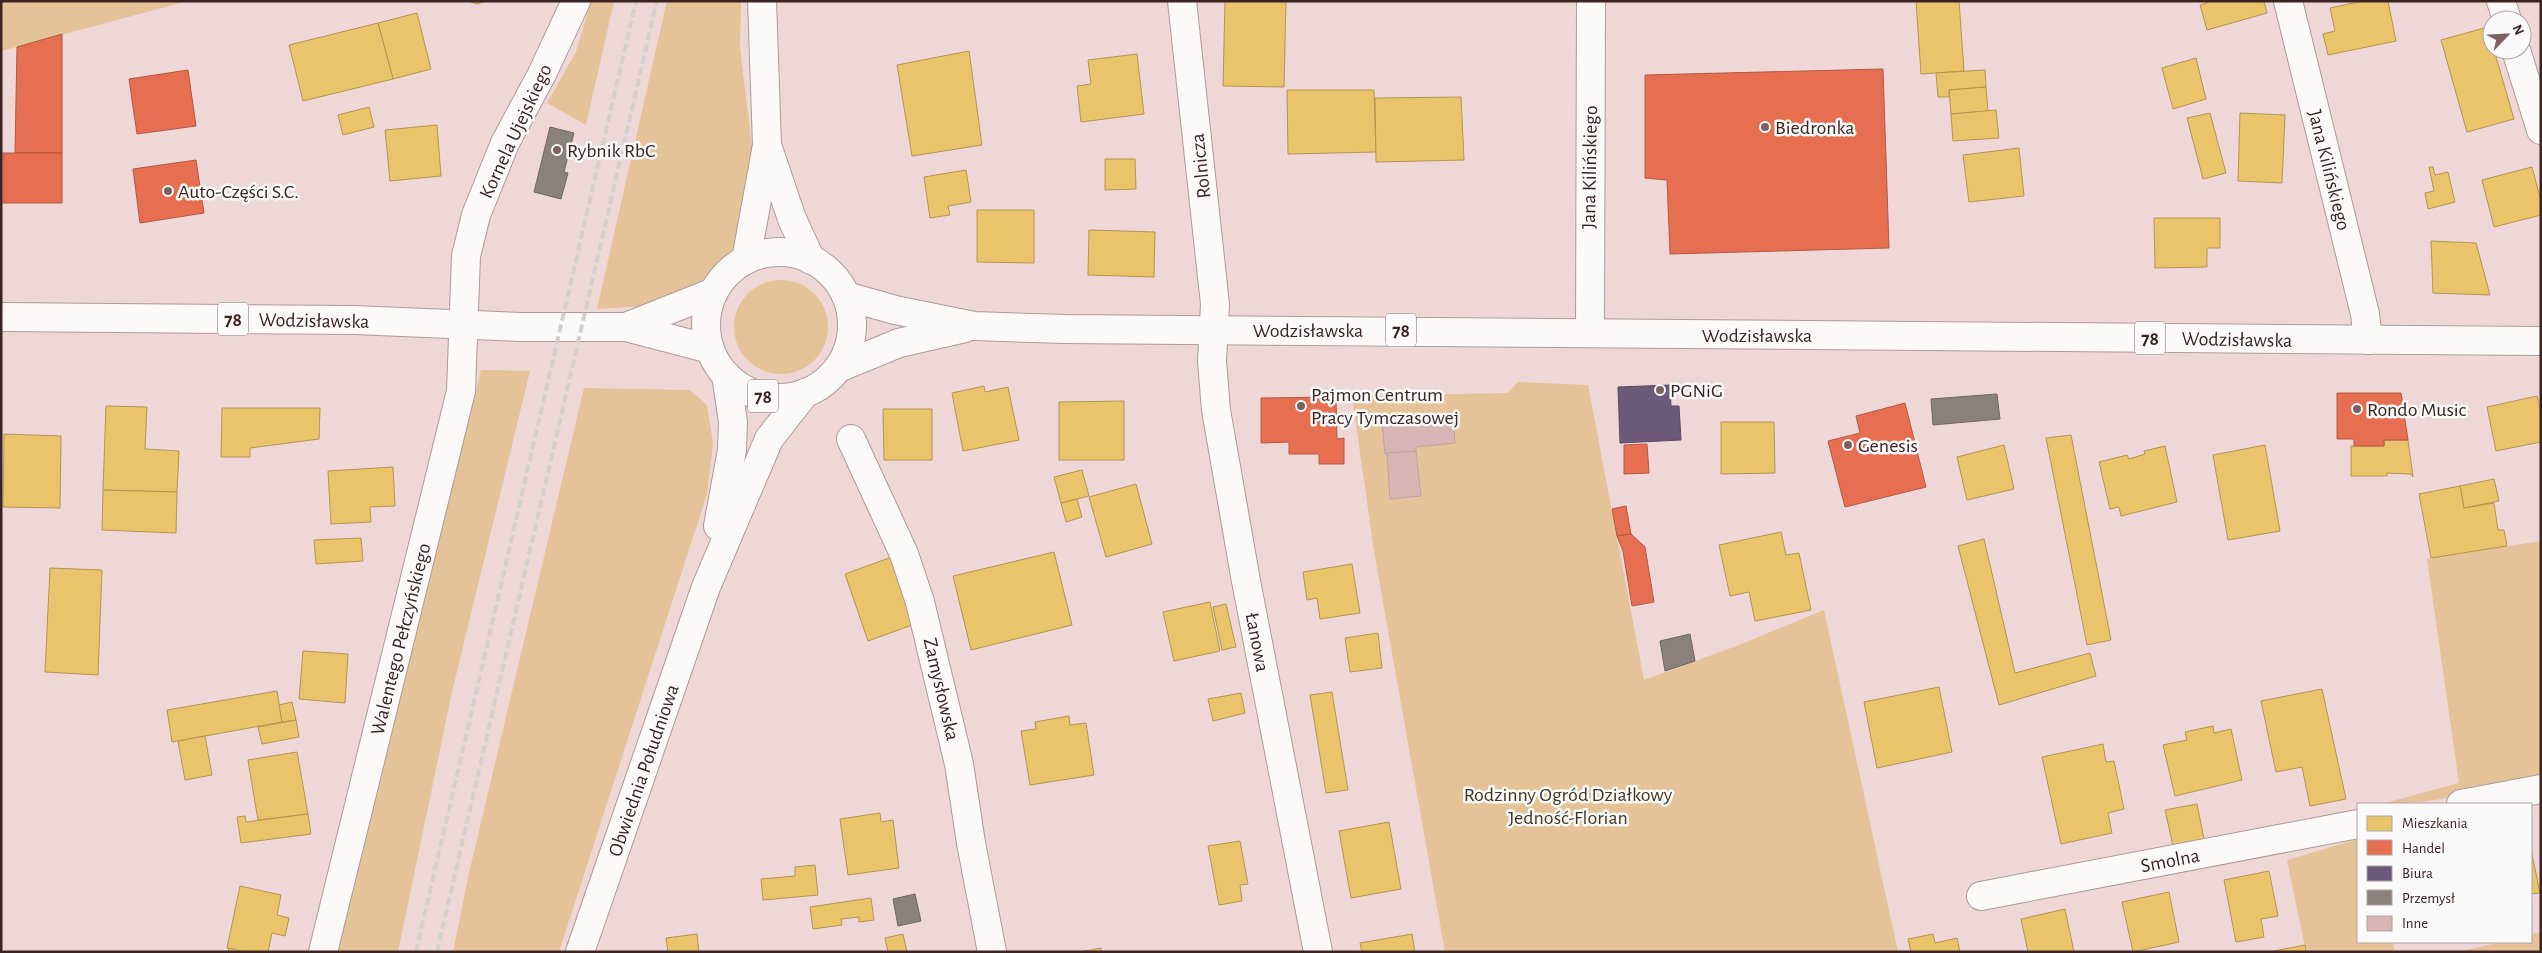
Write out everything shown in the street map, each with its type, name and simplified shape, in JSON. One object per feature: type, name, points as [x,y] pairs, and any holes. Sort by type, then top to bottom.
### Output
[{"type":"main road","name":"Kornela Ujejskiego","points":[[464,324],[466,256],[476,215],[505,143],[542,74],[576,1]]},
{"type":"main road","points":[[746,260],[766,145],[762,1]]},
{"type":"main road","name":"Rolnicza","points":[[1182,1],[1215,304],[1213,330]]},
{"type":"main road","name":"Jana Kilińskiego","points":[[1590,333],[1591,1]]},
{"type":"main road","name":"Jana Kilińskiego","points":[[2288,1],[2365,314],[2368,340]]},
{"type":"main road","points":[[2519,60],[2541,130]]},
{"type":"main road","points":[[766,145],[792,218],[811,260]]},
{"type":"main road","name":"78","points":[[780,252],[811,260],[832,276],[846,296],[851,317],[851,336],[846,353],[838,368],[822,384],[805,393],[782,398],[759,395],[738,385],[726,375],[710,349],[706,319],[714,292],[729,273],[746,260],[764,254],[780,252]]},
{"type":"main road","name":"Wodzisławska","points":[[626,327],[714,292]]},
{"type":"main road","name":"Wodzisławska","points":[[846,296],[895,310],[974,326],[1213,330],[2541,341]]},
{"type":"main road","name":"Wodzisławska","points":[[1,317],[240,319],[626,327],[710,349]]},
{"type":"main road","name":"Walentego Pełczyńskiego","points":[[323,952],[461,391],[464,324]]},
{"type":"main road","name":"Wodzisławska","points":[[838,368],[899,343],[974,326]]},
{"type":"main road","name":"Łanowa","points":[[1213,330],[1212,361],[1221,440],[1318,952]]},
{"type":"main road","name":"Obwiednia Południowa","points":[[706,587],[732,459],[733,422],[726,375]]},
{"type":"main road","name":"Obwiednia Południowa","points":[[580,952],[706,587],[738,513],[757,462],[774,431],[805,393]]},
{"type":"main road","name":"Zamysłowska","points":[[851,439],[904,554],[920,602],[959,764],[971,843],[992,952]]},
{"type":"main road","points":[[2466,803],[2541,789]]},
{"type":"main road","name":"Smolna","points":[[1981,896],[2357,824]]},
{"type":"green space","points":[[1,1],[188,1],[1,51]]},
{"type":"green space","points":[[591,1],[614,1],[586,125],[547,103],[576,52]]},
{"type":"green space","points":[[667,1],[741,1],[740,48],[754,162],[739,244],[703,286],[647,306],[597,309]]},
{"type":"green space","points":[[772,280],[790,280],[815,293],[825,309],[828,327],[825,345],[815,361],[790,374],[772,374],[747,361],[734,336],[734,318],[747,293]]},
{"type":"green space","points":[[481,370],[530,371],[452,692],[398,952],[332,952]]},
{"type":"green space","name":"Rodzinny Ogród Działkowy Jedność-Florian","points":[[1518,382],[1588,385],[1644,680],[1739,645],[1824,610],[1898,952],[1445,952],[1374,551],[1352,396],[1508,393]]},
{"type":"green space","points":[[584,388],[690,390],[707,405],[713,444],[707,494],[559,952],[453,952],[469,873]]},
{"type":"green space","points":[[2541,541],[2541,780],[2442,799],[2421,802],[2385,803],[2459,783],[2427,559]]},
{"type":"green space","points":[[2357,839],[2357,943],[2393,943],[2395,952],[2306,952],[2287,860]]},
{"type":"green space","points":[[2541,932],[2541,952],[2458,952],[2496,943],[2532,943],[2532,934]]},
{"type":"building: Mieszkania","points":[[468,1],[486,1],[477,4]]},
{"type":"building: Mieszkania","points":[[1225,1],[1286,1],[1284,87],[1223,86]]},
{"type":"building: Mieszkania","points":[[1916,1],[1959,1],[1964,71],[1921,74]]},
{"type":"building: Mieszkania","points":[[2206,1],[2264,1],[2267,13],[2207,30],[2200,5],[2207,3]]},
{"type":"building: Mieszkania","points":[[2363,1],[2388,1],[2396,41],[2328,55],[2323,34],[2335,31],[2330,8]]},
{"type":"building: Mieszkania","points":[[417,13],[431,69],[393,79],[378,23]]},
{"type":"building: Mieszkania","points":[[378,23],[393,79],[303,101],[289,45]]},
{"type":"building: Mieszkania","points":[[2482,29],[2482,60],[2497,60],[2514,119],[2467,132],[2441,40]]},
{"type":"building: Mieszkania","points":[[969,51],[982,145],[912,156],[897,65]]},
{"type":"building: Mieszkania","points":[[1137,54],[1144,114],[1081,122],[1077,86],[1091,84],[1088,60]]},
{"type":"building: Mieszkania","points":[[2196,58],[2206,99],[2173,109],[2162,68]]},
{"type":"building: Mieszkania","points":[[1985,70],[1986,87],[1949,90],[1949,97],[1938,97],[1936,73]]},
{"type":"building: Mieszkania","points":[[1986,87],[1988,111],[1951,114],[1949,90]]},
{"type":"building: Mieszkania","points":[[1287,90],[1374,90],[1376,152],[1288,154]]},
{"type":"building: Mieszkania","points":[[1461,97],[1464,160],[1376,162],[1375,98]]},
{"type":"building: Mieszkania","points":[[369,107],[374,127],[343,135],[338,115]]},
{"type":"building: Mieszkania","points":[[1996,110],[1999,138],[1953,141],[1951,114]]},
{"type":"building: Mieszkania","points":[[2210,113],[2226,173],[2203,179],[2187,118]]},
{"type":"building: Mieszkania","points":[[2240,113],[2285,115],[2282,183],[2238,181]]},
{"type":"building: Mieszkania","points":[[437,125],[441,176],[390,181],[385,130]]},
{"type":"building: Mieszkania","points":[[2019,148],[2024,196],[1969,202],[1963,155]]},
{"type":"building: Mieszkania","points":[[1105,159],[1135,159],[1136,189],[1105,190]]},
{"type":"building: Mieszkania","points":[[2429,167],[2433,167],[2435,175],[2448,172],[2455,202],[2428,209],[2425,193],[2434,191]]},
{"type":"building: Mieszkania","points":[[2532,167],[2541,201],[2541,215],[2494,227],[2482,180]]},
{"type":"building: Mieszkania","points":[[966,170],[971,202],[948,206],[950,215],[930,218],[924,177]]},
{"type":"building: Mieszkania","points":[[977,210],[1034,210],[1034,263],[977,262]]},
{"type":"building: Mieszkania","points":[[2154,218],[2220,218],[2220,248],[2207,248],[2207,267],[2155,268]]},
{"type":"building: Mieszkania","points":[[1089,230],[1155,232],[1154,277],[1088,275]]},
{"type":"building: Mieszkania","points":[[2431,241],[2476,243],[2490,295],[2433,293]]},
{"type":"building: Mieszkania","points":[[984,386],[985,392],[1008,387],[1019,440],[963,451],[952,393]]},
{"type":"building: Mieszkania","points":[[2537,396],[2541,413],[2541,442],[2496,451],[2487,407]]},
{"type":"building: Mieszkania","points":[[1124,401],[1124,460],[1059,460],[1059,402]]},
{"type":"building: Mieszkania","points":[[106,406],[147,407],[145,449],[179,451],[177,492],[103,490]]},
{"type":"building: Mieszkania","points":[[222,408],[320,408],[319,439],[250,448],[250,457],[221,457]]},
{"type":"building: Mieszkania","points":[[883,409],[932,409],[932,460],[884,460]]},
{"type":"building: Mieszkania","points":[[1721,422],[1774,422],[1775,473],[1721,474]]},
{"type":"building: Mieszkania","points":[[4,434],[61,436],[60,508],[3,507]]},
{"type":"building: Mieszkania","points":[[2071,435],[2111,640],[2087,645],[2046,438]]},
{"type":"building: Mieszkania","points":[[2384,440],[2408,440],[2413,477],[2411,474],[2387,473],[2387,476],[2351,476],[2351,446],[2384,446]]},
{"type":"building: Mieszkania","points":[[2004,445],[2014,489],[1967,500],[1957,457]]},
{"type":"building: Mieszkania","points":[[2265,445],[2280,531],[2228,540],[2213,455]]},
{"type":"building: Mieszkania","points":[[2165,446],[2177,502],[2121,516],[2119,507],[2110,509],[2099,462],[2127,455],[2129,459],[2145,454],[2144,451]]},
{"type":"building: Mieszkania","points":[[393,467],[395,506],[370,507],[371,522],[331,524],[328,471]]},
{"type":"building: Mieszkania","points":[[1082,470],[1089,496],[1061,503],[1054,477]]},
{"type":"building: Mieszkania","points":[[2494,479],[2499,501],[2464,508],[2460,486]]},
{"type":"building: Mieszkania","points":[[1136,484],[1152,544],[1106,557],[1089,497]]},
{"type":"building: Mieszkania","points":[[2460,486],[2464,508],[2494,503],[2498,530],[2504,530],[2507,546],[2431,558],[2419,494]]},
{"type":"building: Mieszkania","points":[[103,490],[177,492],[176,533],[102,530]]},
{"type":"building: Mieszkania","points":[[1077,499],[1082,517],[1066,522],[1061,503]]},
{"type":"building: Mieszkania","points":[[1781,532],[1786,555],[1799,553],[1811,610],[1755,621],[1749,592],[1730,596],[1719,545]]},
{"type":"building: Mieszkania","points":[[361,538],[363,561],[316,564],[314,540]]},
{"type":"building: Mieszkania","points":[[1984,539],[2015,673],[2090,653],[2096,676],[1999,705],[1958,546]]},
{"type":"building: Mieszkania","points":[[1054,552],[1072,625],[971,650],[953,576]]},
{"type":"building: Mieszkania","points":[[892,557],[915,624],[868,641],[845,574]]},
{"type":"building: Mieszkania","points":[[1352,564],[1360,613],[1320,619],[1317,598],[1307,600],[1303,572]]},
{"type":"building: Mieszkania","points":[[50,568],[102,570],[98,675],[45,672]]},
{"type":"building: Mieszkania","points":[[1210,602],[1220,651],[1174,661],[1163,612]]},
{"type":"building: Mieszkania","points":[[1226,604],[1236,647],[1222,650],[1213,607]]},
{"type":"building: Mieszkania","points":[[1378,633],[1382,668],[1350,672],[1345,638]]},
{"type":"building: Mieszkania","points":[[303,651],[348,654],[345,703],[299,699]]},
{"type":"building: Mieszkania","points":[[1939,687],[1952,752],[1877,768],[1864,702]]},
{"type":"building: Mieszkania","points":[[2322,689],[2346,799],[2310,806],[2302,767],[2276,772],[2261,701]]},
{"type":"building: Mieszkania","points":[[277,691],[282,722],[172,742],[167,710]]},
{"type":"building: Mieszkania","points":[[1332,692],[1348,790],[1326,793],[1310,695]]},
{"type":"building: Mieszkania","points":[[1241,693],[1245,713],[1213,721],[1208,699]]},
{"type":"building: Mieszkania","points":[[292,702],[296,720],[282,722],[279,705]]},
{"type":"building: Mieszkania","points":[[1069,716],[1070,725],[1086,723],[1094,775],[1030,785],[1021,731],[1036,729],[1035,722]]},
{"type":"building: Mieszkania","points":[[296,720],[299,737],[262,744],[258,727]]},
{"type":"building: Mieszkania","points":[[2213,726],[2214,733],[2231,729],[2242,780],[2175,796],[2163,745],[2187,740],[2185,732]]},
{"type":"building: Mieszkania","points":[[205,736],[212,775],[185,780],[178,741]]},
{"type":"building: Mieszkania","points":[[2103,744],[2106,762],[2114,761],[2124,809],[2108,813],[2112,833],[2061,844],[2042,757]]},
{"type":"building: Mieszkania","points":[[297,752],[308,814],[258,820],[248,760]]},
{"type":"building: Mieszkania","points":[[2197,804],[2204,839],[2173,846],[2165,810]]},
{"type":"building: Mieszkania","points":[[880,813],[881,822],[893,820],[899,868],[848,875],[840,819]]},
{"type":"building: Mieszkania","points":[[308,814],[311,834],[241,843],[237,817],[245,816],[246,822]]},
{"type":"building: Mieszkania","points":[[1389,822],[1401,889],[1351,898],[1339,831]]},
{"type":"building: Mieszkania","points":[[1240,841],[1248,884],[1240,885],[1242,901],[1219,905],[1208,846]]},
{"type":"building: Mieszkania","points":[[2532,854],[2540,893],[2532,894]]},
{"type":"building: Mieszkania","points":[[815,865],[818,895],[763,900],[761,879],[795,876],[795,867]]},
{"type":"building: Mieszkania","points":[[2269,871],[2278,916],[2261,919],[2264,937],[2236,942],[2224,880]]},
{"type":"building: Mieszkania","points":[[240,886],[281,895],[277,915],[289,918],[285,936],[272,933],[268,952],[244,952],[227,948]]},
{"type":"building: Mieszkania","points":[[2169,892],[2179,942],[2133,952],[2122,902]]},
{"type":"building: Mieszkania","points":[[871,898],[874,920],[859,922],[859,917],[841,919],[842,925],[813,929],[810,907]]},
{"type":"building: Mieszkania","points":[[2065,909],[2074,952],[2028,952],[2021,919]]},
{"type":"building: Mieszkania","points":[[697,934],[699,952],[668,952],[666,938]]},
{"type":"building: Mieszkania","points":[[903,934],[907,952],[888,952],[885,938]]},
{"type":"building: Mieszkania","points":[[1412,934],[1415,952],[1362,952],[1360,943]]},
{"type":"building: Mieszkania","points":[[1933,934],[1935,943],[1957,938],[1960,952],[1911,952],[1908,939]]},
{"type":"building: Mieszkania","points":[[2305,945],[2306,952],[2268,952]]},
{"type":"building: Mieszkania","points":[[229,948],[244,952],[228,952]]},
{"type":"building: Mieszkania","points":[[1101,948],[1101,952],[1080,952]]},
{"type":"building: Handel","points":[[62,34],[62,153],[15,153],[17,47]]},
{"type":"building: Handel","name":"Biedronka","points":[[1883,69],[1889,248],[1670,254],[1667,180],[1645,178],[1645,75]]},
{"type":"building: Handel","points":[[188,70],[196,126],[137,134],[129,79]]},
{"type":"building: Handel","points":[[3,153],[62,153],[62,203],[3,203]]},
{"type":"building: Handel","name":"Auto-Części S.C.","points":[[196,160],[204,213],[140,223],[133,169]]},
{"type":"building: Handel","points":[[2337,393],[2401,393],[2408,440],[2384,440],[2384,446],[2354,446],[2354,439],[2337,439]]},
{"type":"building: Handel","points":[[1336,397],[1337,439],[1344,438],[1344,464],[1319,464],[1319,454],[1289,454],[1289,442],[1261,443],[1261,398]]},
{"type":"building: Handel","points":[[1905,403],[1926,487],[1845,507],[1828,441],[1860,433],[1856,416]]},
{"type":"building: Handel","points":[[1647,444],[1649,473],[1624,474],[1624,445]]},
{"type":"building: Handel","points":[[1626,506],[1631,534],[1617,536],[1612,509]]},
{"type":"building: Handel","points":[[1631,534],[1645,547],[1654,602],[1632,606],[1623,551],[1617,536]]},
{"type":"building: Biura","points":[[1670,385],[1671,406],[1679,406],[1681,440],[1620,443],[1618,387]]},
{"type":"building: Przemysł","name":"Rybnik RbC","points":[[550,127],[574,133],[564,172],[568,173],[561,199],[534,192]]},
{"type":"building: Przemysł","points":[[1997,394],[2000,419],[1933,425],[1931,399]]},
{"type":"building: Przemysł","points":[[1690,634],[1695,661],[1665,671],[1660,641]]},
{"type":"building: Przemysł","points":[[915,894],[921,921],[898,926],[893,899]]},
{"type":"building: Inne","points":[[1453,417],[1455,443],[1416,447],[1416,451],[1385,454],[1382,424]]},
{"type":"building: Inne","points":[[1416,451],[1421,496],[1390,499],[1387,453]]},
{"type":"railway","points":[[416,952],[636,1]]},
{"type":"railway","points":[[437,952],[657,1]]},
{"type":"place","name":"Biedronka","points":[[1765,127]]},
{"type":"place","name":"Rybnik RbC","points":[[557,150]]},
{"type":"place","name":"Auto-Części S.C.","points":[[168,191]]},
{"type":"place","name":"PGNiG","points":[[1660,390]]},
{"type":"place","name":"Pajmon Centrum Pracy Tymczasowej","points":[[1301,406]]},
{"type":"place","name":"Rondo Music","points":[[2357,409]]},
{"type":"place","name":"Genesis","points":[[1848,445]]}]
